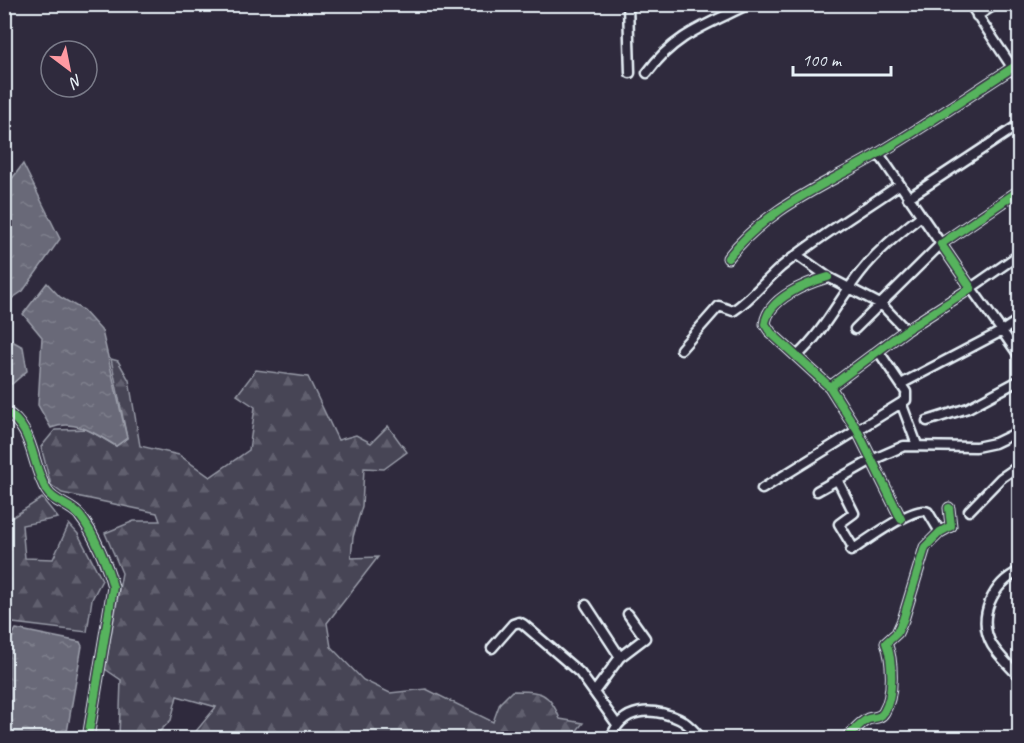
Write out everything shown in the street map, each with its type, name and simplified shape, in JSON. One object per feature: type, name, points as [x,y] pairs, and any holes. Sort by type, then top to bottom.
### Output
[{"type":"street","points":[[628,4],[630,73]]},
{"type":"street","points":[[647,73],[665,49],[686,35],[749,4]]},
{"type":"street","points":[[970,4],[1016,66],[1020,79]]},
{"type":"street","points":[[977,16],[996,4]]},
{"type":"street","points":[[728,258],[743,238],[807,191],[879,154],[1016,66]]},
{"type":"street","points":[[908,198],[1020,124]]},
{"type":"street","points":[[879,154],[1020,357]]},
{"type":"street","points":[[681,349],[719,306],[733,311],[821,236],[899,185]]},
{"type":"street","points":[[855,329],[941,244],[1020,190]]},
{"type":"street","points":[[798,355],[825,327],[850,287],[875,255],[921,216]]},
{"type":"street","points":[[830,387],[906,330],[1020,254]]},
{"type":"street","points":[[797,255],[828,277],[882,304],[906,330]]},
{"type":"street","points":[[828,277],[794,290],[777,304],[765,320],[771,333],[798,355],[830,387],[857,430],[901,519]]},
{"type":"street","points":[[901,384],[1002,331],[1020,319]]},
{"type":"street","points":[[762,489],[902,405],[908,396],[879,351]]},
{"type":"street","points":[[927,421],[968,408],[1020,380]]},
{"type":"street","points":[[902,405],[917,445]]},
{"type":"street","points":[[4,411],[11,414],[26,434],[48,493],[80,515],[109,571],[113,587],[88,738]]},
{"type":"street","points":[[817,491],[872,460],[904,446],[976,447],[995,443],[1020,431]]},
{"type":"street","points":[[969,511],[1001,478],[1020,465]]},
{"type":"street","points":[[837,479],[854,513],[839,524],[852,550],[901,519],[924,509],[940,532]]},
{"type":"street","points":[[847,738],[862,722],[878,718],[885,712],[891,679],[891,656],[886,643],[897,633],[903,620],[925,547],[940,532],[951,526],[949,508]]},
{"type":"street","points":[[1020,571],[1002,581],[991,596],[986,617],[993,645],[1020,677]]},
{"type":"street","points":[[586,605],[620,657]]},
{"type":"street","points":[[595,691],[620,657],[645,638],[628,614]]},
{"type":"street","points":[[492,648],[513,624],[519,622],[566,658],[595,691],[598,700],[616,723]]},
{"type":"street","points":[[611,738],[616,723],[627,716],[652,712],[680,720],[701,738]]},
{"type":"green space","points":[[111,359],[118,361],[129,380],[140,446],[179,455],[210,477],[249,450],[255,407],[237,395],[256,370],[308,377],[338,440],[356,435],[371,443],[388,426],[407,452],[384,469],[364,468],[362,506],[353,537],[351,558],[378,557],[327,623],[331,647],[363,680],[390,693],[426,689],[493,722],[500,703],[512,691],[537,692],[552,703],[560,719],[583,723],[571,738],[193,738],[192,736],[216,707],[177,696],[171,720],[153,738],[119,738],[121,680],[105,669],[122,573],[105,533],[134,521],[160,521],[157,513],[62,493],[51,485],[41,447],[55,430],[87,429],[116,446],[127,438]]},
{"type":"green space","points":[[42,498],[58,518],[22,525],[25,558],[53,559],[69,524],[78,534],[102,580],[92,599],[87,632],[5,622],[5,522]]},
{"type":"water","points":[[23,164],[60,239],[23,291],[5,303],[5,188]]},
{"type":"water","points":[[47,283],[60,297],[83,310],[102,331],[127,438],[116,446],[93,432],[77,426],[60,425],[51,428],[38,405],[42,337],[23,314]]},
{"type":"water","points":[[5,337],[23,347],[27,371],[12,384],[5,384]]},
{"type":"water","points":[[16,629],[80,642],[82,646],[66,738],[7,738],[4,697],[5,666],[7,652]]},
{"type":"cycle path","points":[[728,258],[744,240],[779,210],[899,141],[1020,63]]},
{"type":"cycle path","points":[[830,387],[906,330],[971,288],[941,244],[1020,190]]},
{"type":"cycle path","points":[[828,277],[810,283],[781,299],[773,307],[765,324],[771,333],[830,387],[857,430],[901,519]]},
{"type":"cycle path","points":[[4,411],[22,427],[47,491],[77,512],[90,531],[100,550],[113,587],[88,738]]},
{"type":"cycle path","points":[[847,738],[859,725],[868,719],[881,716],[884,712],[891,688],[890,659],[886,643],[897,633],[903,620],[925,547],[940,532],[951,526],[949,508]]}]
